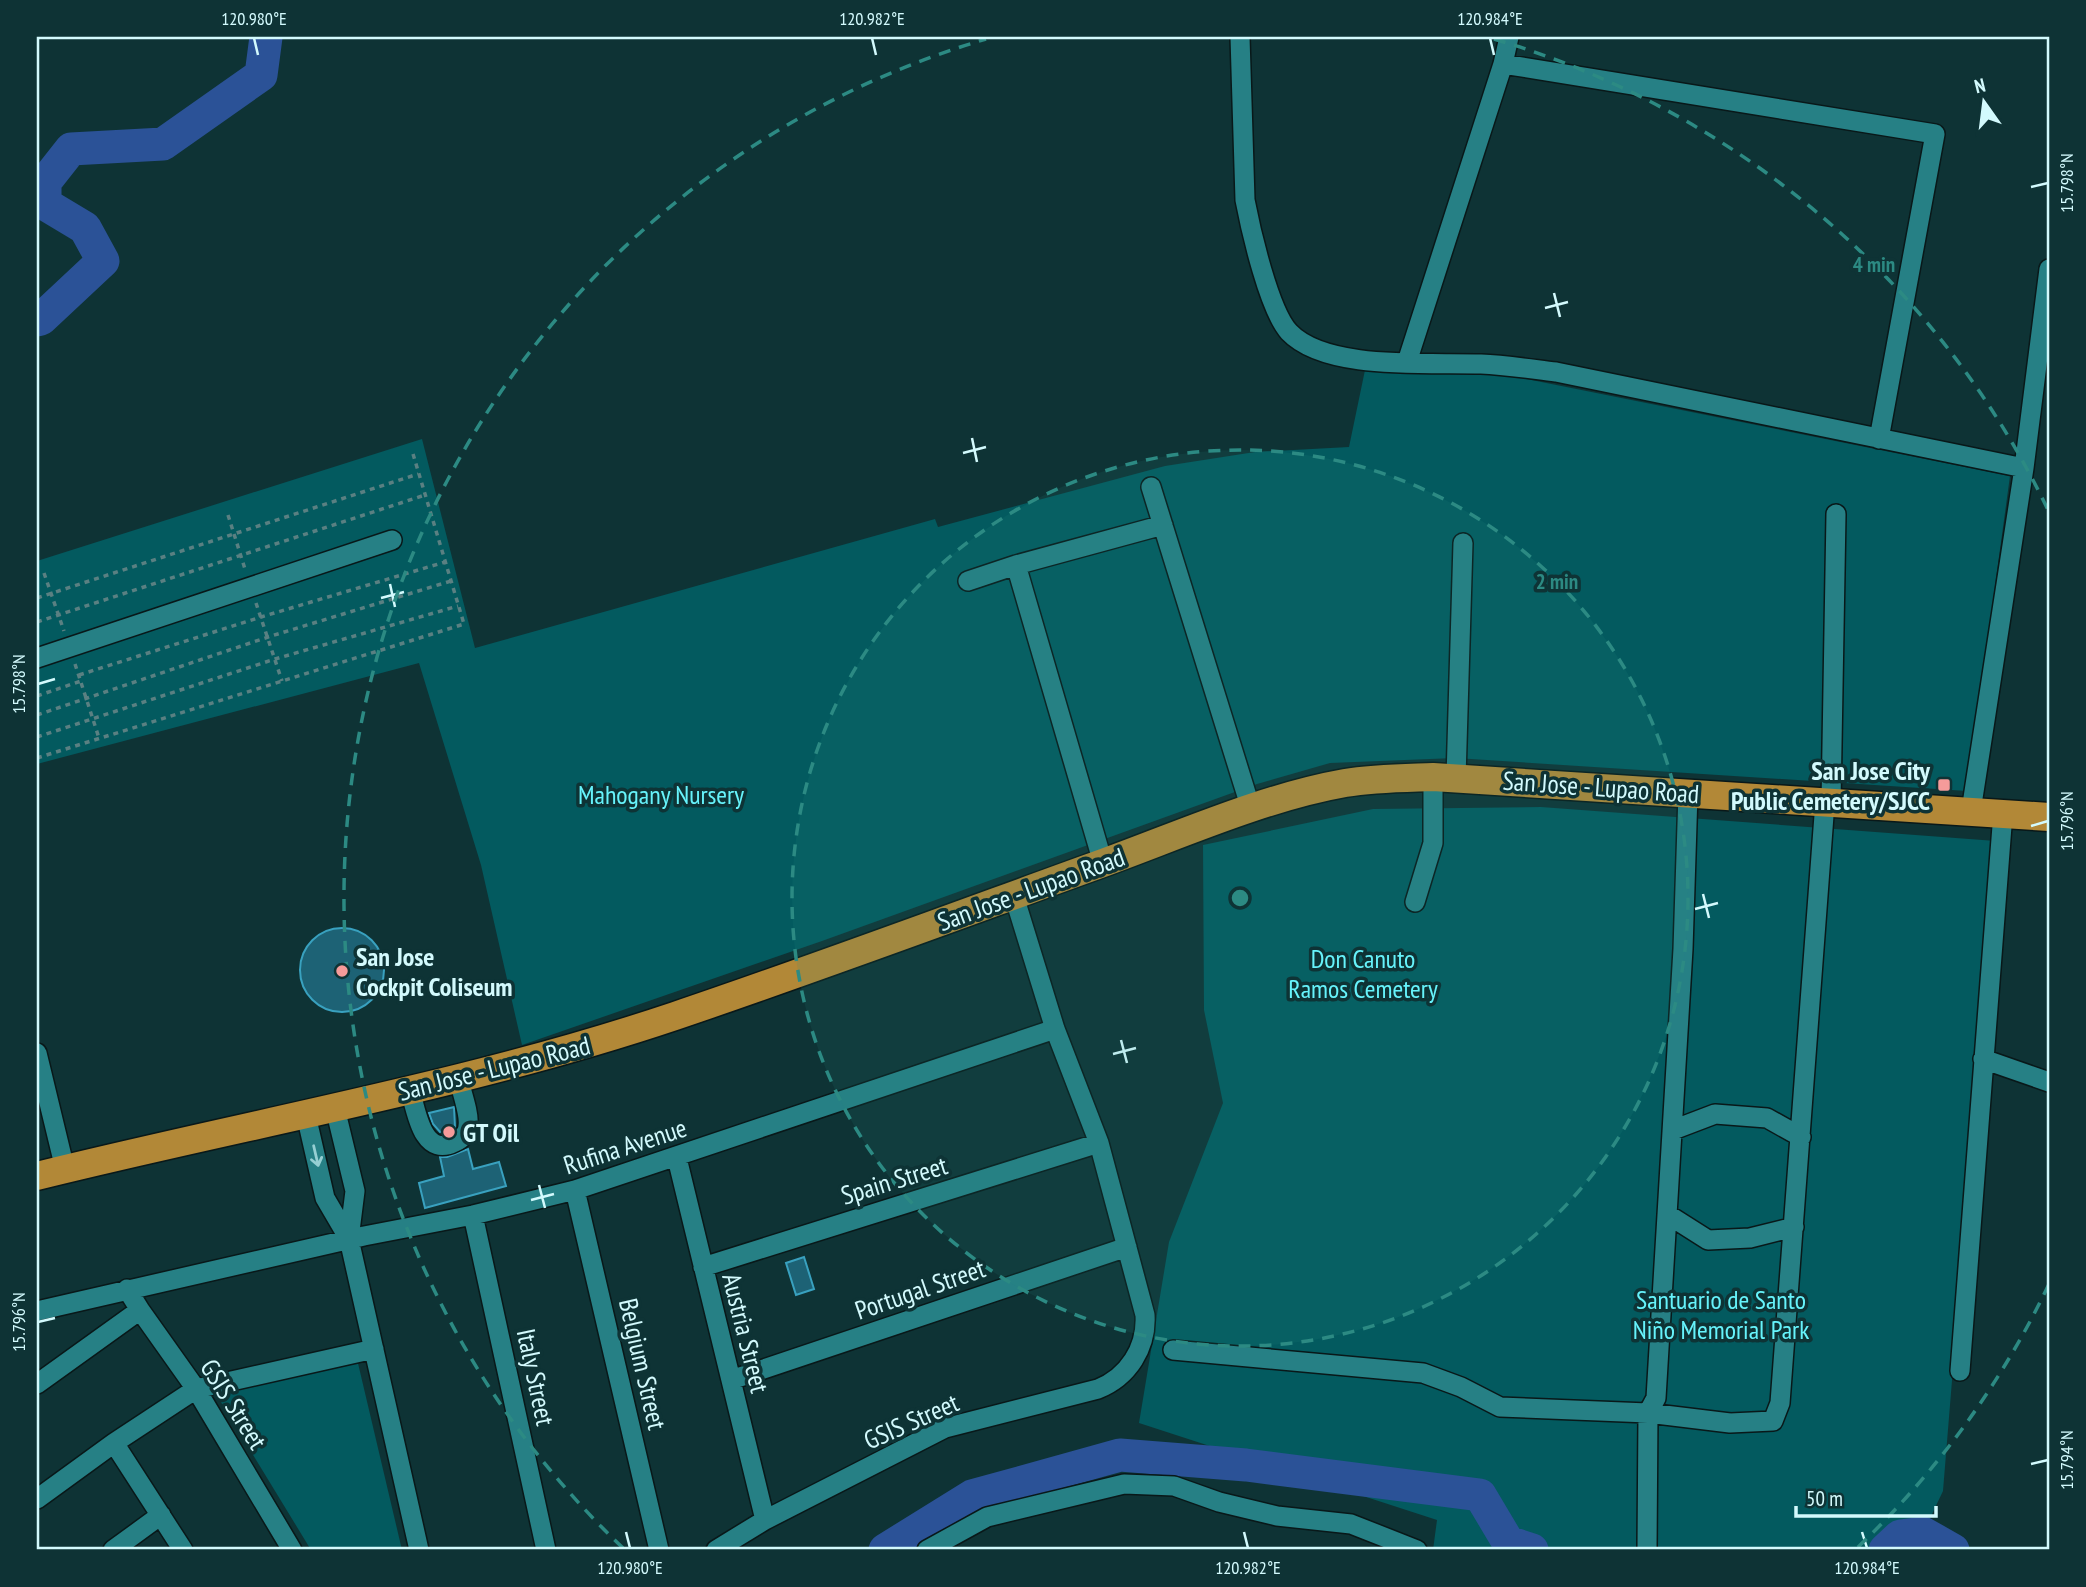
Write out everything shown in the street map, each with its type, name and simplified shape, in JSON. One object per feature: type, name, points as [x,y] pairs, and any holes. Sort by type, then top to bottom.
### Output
[{"type":"highway","name":"San Jose - Lupao Road","points":[[37,1176],[306,1115],[594,1043],[1251,809],[1346,783],[1387,778],[1444,778],[2049,817]]},
{"type":"street","points":[[1240,37],[1245,200],[1254,239],[1280,319],[1289,332],[1314,349],[1357,361],[1485,364],[1556,372],[2024,468]]},
{"type":"street","points":[[1407,362],[1503,64],[1509,37]]},
{"type":"street","points":[[1503,64],[1935,134],[1879,439]]},
{"type":"street","points":[[1971,811],[2024,468],[2049,269]]},
{"type":"street","points":[[1151,487],[1251,809]]},
{"type":"street","points":[[1172,1350],[1423,1373],[1461,1387],[1500,1407],[1648,1413],[1730,1423],[1773,1421],[1780,1404],[1828,803],[1836,514]]},
{"type":"street","points":[[968,581],[1016,565],[1163,525]]},
{"type":"street","points":[[37,658],[392,540]]},
{"type":"street","points":[[1415,902],[1433,843],[1444,778],[1463,543]]},
{"type":"street","points":[[1016,565],[1103,863]]},
{"type":"street","points":[[1647,1550],[1648,1413],[1656,1398],[1683,949],[1688,793]]},
{"type":"street","points":[[1960,1371],[2003,813]]},
{"type":"street","points":[[1013,895],[1055,1029],[1099,1143],[1127,1247]]},
{"type":"street","name":"Rufina Avenue","points":[[37,1311],[575,1190],[1055,1029]]},
{"type":"street","points":[[37,1053],[65,1170]]},
{"type":"street","points":[[1983,1059],[2049,1082]]},
{"type":"street","points":[[410,1089],[424,1134],[433,1142],[451,1144],[463,1137],[469,1124],[458,1077]]},
{"type":"street","points":[[335,1108],[355,1191],[349,1239]]},
{"type":"street","points":[[1673,1130],[1715,1114],[1767,1118],[1801,1137]]},
{"type":"street","points":[[306,1115],[325,1198],[349,1239],[419,1550]]},
{"type":"street","name":"Spain Street","points":[[704,1268],[1099,1143]]},
{"type":"street","name":"Austria Street","points":[[677,1158],[765,1520]]},
{"type":"street","name":"Belgium Street","points":[[575,1190],[659,1550]]},
{"type":"street","points":[[1667,1214],[1708,1240],[1750,1238],[1794,1227]]},
{"type":"street","name":"Italy Street","points":[[473,1215],[547,1550]]},
{"type":"street","name":"GSIS Street","points":[[728,1547],[765,1520],[946,1428],[1110,1384],[1126,1370],[1138,1353],[1143,1339],[1145,1322],[1127,1247]]},
{"type":"street","name":"Portugal Street","points":[[731,1380],[1127,1247]]},
{"type":"street","name":"GSIS Street","points":[[127,1289],[196,1389],[292,1550]]},
{"type":"street","points":[[37,1384],[140,1310]]},
{"type":"street","points":[[37,1499],[114,1443],[196,1389],[374,1349]]},
{"type":"street","points":[[114,1443],[183,1550]]},
{"type":"street","points":[[927,1550],[987,1517],[1124,1484],[1174,1486],[1219,1502],[1277,1516],[1351,1524],[1417,1550]]},
{"type":"street","points":[[113,1550],[161,1515]]},
{"type":"path","points":[[37,758],[464,624],[413,454]]},
{"type":"path","points":[[37,598],[418,474]]},
{"type":"path","points":[[37,622],[425,495]]},
{"type":"path","points":[[79,675],[445,562]]},
{"type":"path","points":[[37,715],[268,637],[451,581]]},
{"type":"path","points":[[37,737],[275,659],[458,606]]},
{"type":"path","points":[[37,696],[81,681]]},
{"type":"green space","name":"Mahogany Nursery","points":[[1365,370],[1502,374],[2010,476],[1967,791],[1455,758],[1330,763],[1257,784],[822,941],[522,1045],[481,865],[419,663],[37,764],[37,561],[422,439],[475,648],[935,519],[938,527],[1165,466],[1255,452],[1349,447]]},
{"type":"green space","name":"Santuario de Santo Niño Memorial Park","points":[[1541,807],[1996,841],[1943,1491],[1915,1550],[1433,1550],[1437,1520],[1139,1423],[1169,1242],[1223,1103],[1204,1010],[1203,845],[1373,809]]},
{"type":"green space","points":[[357,1359],[402,1550],[311,1550],[216,1394]]},
{"type":"building","name":"San Jose Cockpit Coliseum","points":[[342,928],[358,931],[372,940],[381,954],[384,970],[381,986],[372,1000],[358,1009],[342,1012],[326,1009],[312,1000],[303,986],[300,970],[303,954],[312,940],[326,931]]},
{"type":"building","points":[[454,1107],[455,1127],[450,1131],[440,1132],[429,1113]]},
{"type":"building","points":[[468,1149],[473,1169],[499,1162],[506,1186],[425,1208],[419,1183],[444,1176],[440,1157]]},
{"type":"building","points":[[804,1257],[814,1289],[796,1295],[786,1263]]},
{"type":"waterway","points":[[37,320],[103,261],[85,228],[45,204],[45,182],[71,149],[163,144],[261,75],[266,37]]},
{"type":"waterway","points":[[885,1550],[972,1496],[1120,1455],[1246,1465],[1480,1495],[1508,1542],[1532,1550]]},
{"type":"waterway","points":[[1885,1550],[1900,1536],[1923,1533],[1953,1550]]},
{"type":"place","name":"San Jose City Public Cemetery/SJCC","points":[[1944,785]]},
{"type":"place","name":"San Jose Cockpit Coliseum","points":[[342,971]]},
{"type":"place","name":"GT Oil","points":[[449,1132]]},
{"type":"park label","name":"Don Canuto Ramos Cemetery","points":[[1363,973]]}]
